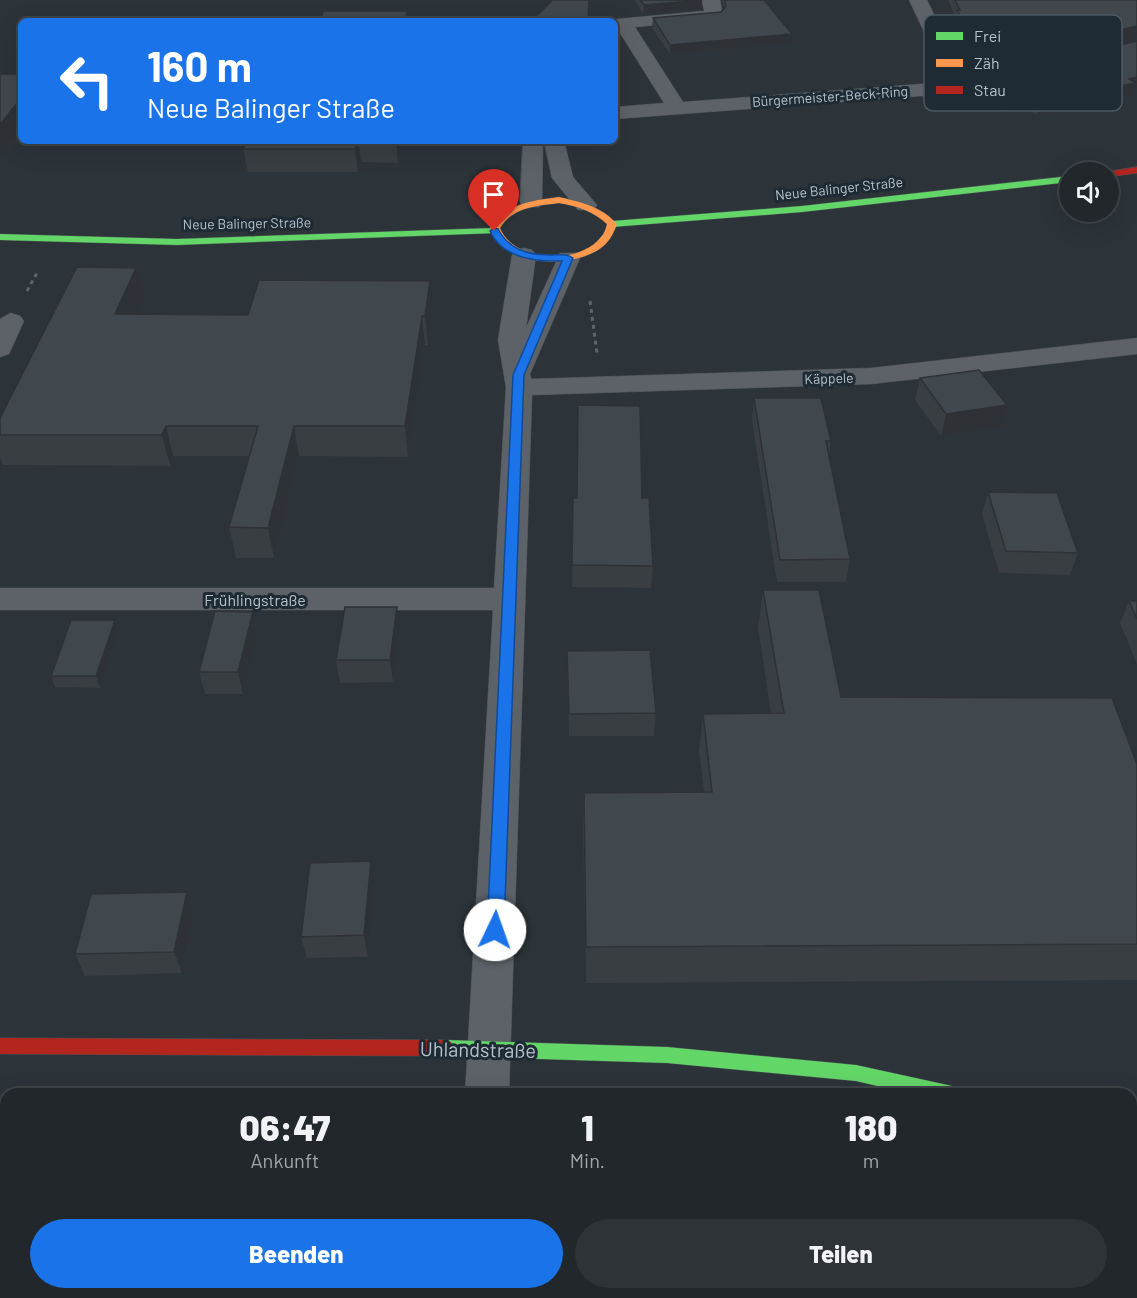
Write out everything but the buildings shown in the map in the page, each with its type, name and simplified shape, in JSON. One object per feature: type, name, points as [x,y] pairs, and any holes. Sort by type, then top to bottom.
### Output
[{"type":"main road","points":[[1119,172],[1137,170]]},
{"type":"main road","name":"Neue Balinger Straße","points":[[612,224],[813,207],[1059,180]]},
{"type":"main road","points":[[559,200],[586,205],[604,214],[612,224],[611,236],[601,246],[568,258],[524,255],[500,242],[494,231],[496,220],[508,210],[531,202],[559,200]]},
{"type":"main road","name":"Neue Balinger Straße","points":[[0,237],[212,241],[494,231]]},
{"type":"main road","name":"Uhlandstraße","points":[[0,1046],[490,1048],[667,1055],[856,1073],[925,1088]]},
{"type":"street","points":[[675,107],[619,22],[714,15],[711,0]]},
{"type":"street","points":[[918,0],[925,15]]},
{"type":"street","name":"Bürgermeister-Beck-Ring","points":[[618,113],[924,90]]},
{"type":"street","points":[[531,202],[533,144]]},
{"type":"street","points":[[555,144],[563,178],[586,205]]},
{"type":"street","points":[[487,1088],[519,381],[511,340],[524,255]]},
{"type":"street","points":[[519,381],[568,258]]},
{"type":"street","points":[[0,349],[11,321]]},
{"type":"street","name":"Käppele","points":[[519,381],[601,384],[871,376],[1137,346]]},
{"type":"street","name":"Frühlingstraße","points":[[0,599],[511,599]]},
{"type":"path","points":[[11,321],[55,239]]},
{"type":"path","points":[[589,298],[601,384]]},
{"type":"traffic: fast","points":[[612,224],[802,209],[1059,180]]},
{"type":"traffic: fast","points":[[0,237],[177,242],[494,231]]},
{"type":"traffic: fast","points":[[445,1048],[667,1055],[856,1073],[925,1088]]},
{"type":"traffic: slow","points":[[559,200],[574,203],[600,214],[612,224],[607,238],[596,248],[563,258],[527,255],[512,249],[500,240],[495,228],[507,214],[522,206],[559,200]]},
{"type":"traffic: jam","points":[[1119,172],[1137,170]]},
{"type":"traffic: jam","points":[[0,1046],[445,1048]]},
{"type":"route","points":[[494,231],[500,242],[515,252],[547,258],[568,258],[518,375],[511,599],[495,930]]}]
